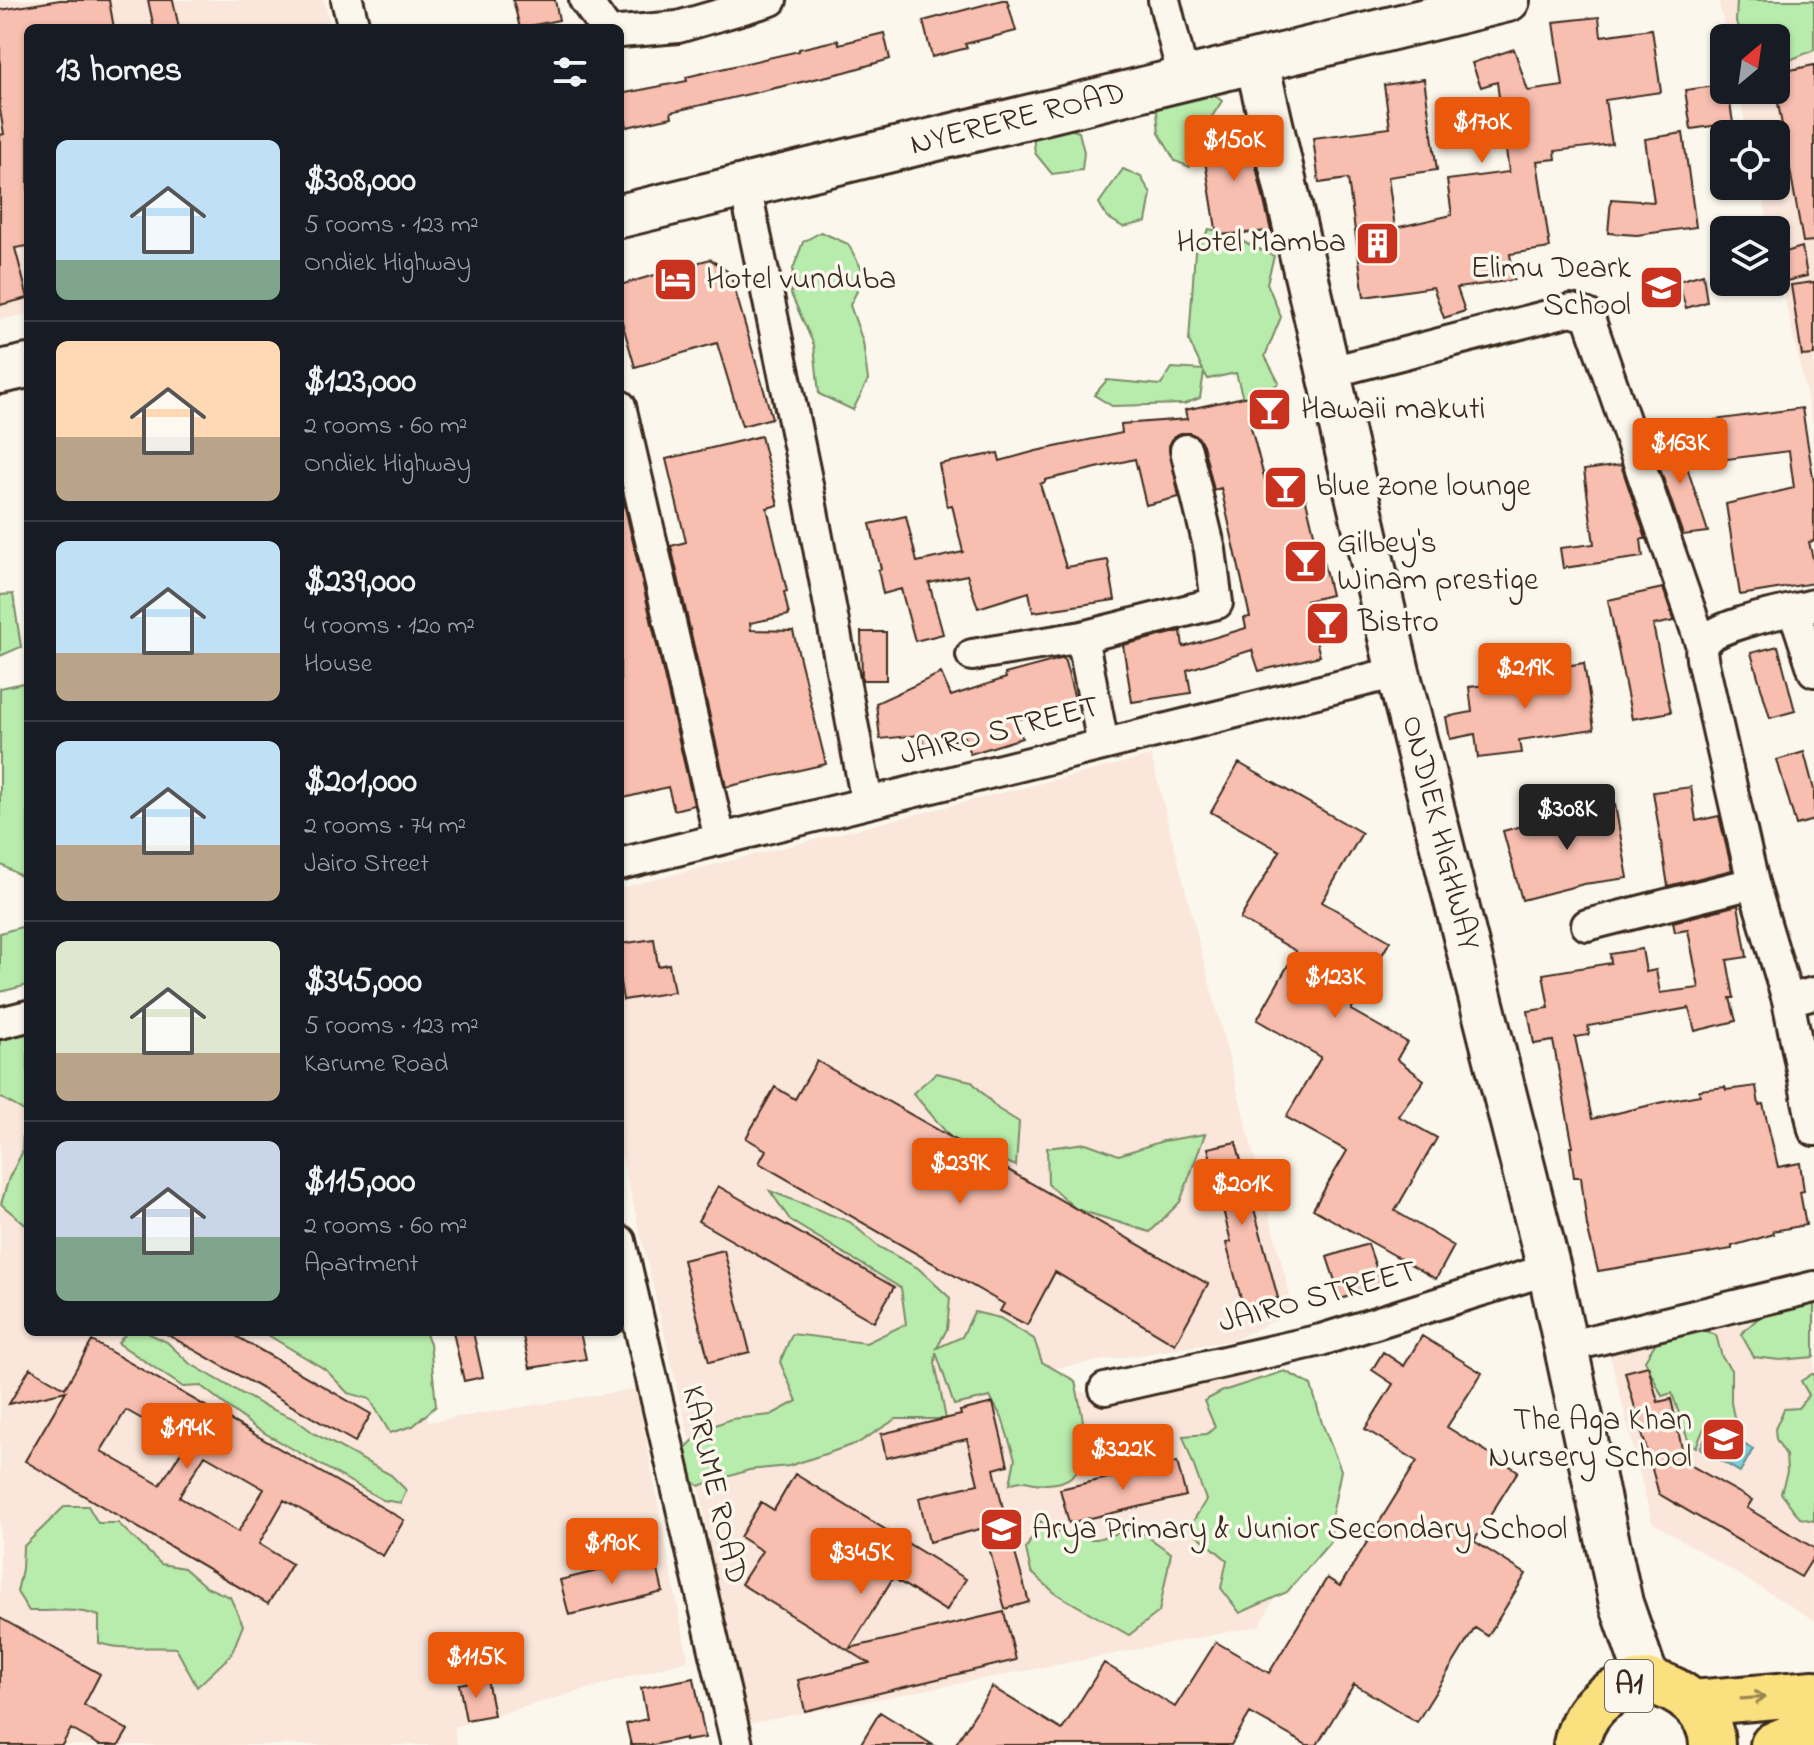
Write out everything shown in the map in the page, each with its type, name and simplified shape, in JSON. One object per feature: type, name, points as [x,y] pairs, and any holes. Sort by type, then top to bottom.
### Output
[{"type":"highway","name":"A1","points":[[1571,1740],[1602,1698],[1633,1685],[1676,1692],[1692,1703],[1705,1719],[1712,1745]]},
{"type":"highway","name":"A1","points":[[1692,1703],[1814,1693]]},
{"type":"highway","points":[[1773,1745],[1814,1727]]},
{"type":"main road","name":"NYERERE ROAD","points":[[624,215],[1257,63],[1439,8],[1508,0]]},
{"type":"main road","name":"ONDIEK HIGHWAY","points":[[1257,63],[1398,672],[1549,1269],[1621,1603],[1633,1685]]},
{"type":"main road","points":[[0,372],[24,367]]},
{"type":"street","points":[[347,0],[353,24]]},
{"type":"street","points":[[585,0],[602,24]]},
{"type":"street","points":[[624,32],[678,27],[771,0]]},
{"type":"street","points":[[1164,0],[1184,80]]},
{"type":"street","points":[[745,186],[806,479],[867,802]]},
{"type":"street","points":[[1327,373],[1571,310],[1588,315],[1702,646],[1702,659],[1753,883],[1801,996],[1814,1130]]},
{"type":"street","points":[[624,423],[720,839]]},
{"type":"street","points":[[972,655],[1082,637],[1217,603],[1210,550],[1186,450]]},
{"type":"street","points":[[1702,646],[1712,634],[1804,608],[1814,671]]},
{"type":"street","points":[[1082,637],[1103,744]]},
{"type":"street","name":"JAIRO STREET","points":[[624,863],[1398,672]]},
{"type":"street","points":[[1587,925],[1753,883]]},
{"type":"street","points":[[0,1023],[24,1017]]},
{"type":"street","name":"KARUME ROAD","points":[[624,1258],[737,1745]]},
{"type":"street","name":"JAIRO STREET","points":[[1105,1389],[1321,1340],[1549,1269]]},
{"type":"street","points":[[1566,1347],[1814,1287]]},
{"type":"shaded area","points":[[0,0],[324,0],[330,24],[24,24],[24,315],[0,320]]},
{"type":"shaded area","points":[[1718,0],[1814,0],[1814,429],[1784,296],[1790,296],[1790,216],[1767,216],[1763,200],[1790,200],[1790,120],[1745,120],[1741,104],[1790,104],[1790,24],[1724,24]]},
{"type":"shaded area","points":[[1151,756],[1294,1311],[1234,1340],[1042,1370],[1097,1400],[1242,1362],[1311,1415],[1293,1565],[1259,1626],[741,1725],[696,1466],[624,1166],[624,887]]},
{"type":"shaded area","points":[[24,1042],[24,1336],[411,1336],[428,1422],[636,1389],[688,1660],[454,1727],[457,1745],[0,1745],[0,1049]]},
{"type":"shaded area","name":"The Aga Khan Nursery School","points":[[1814,1307],[1814,1620],[1652,1522],[1610,1355]]},
{"type":"green space","points":[[1737,0],[1814,0],[1814,50],[1790,60],[1790,24],[1736,22]]},
{"type":"green space","points":[[1207,89],[1222,101],[1193,146],[1190,167],[1175,161],[1159,133],[1156,103]]},
{"type":"green space","points":[[1061,126],[1079,132],[1084,152],[1082,170],[1052,174],[1035,153],[1033,135]]},
{"type":"green space","points":[[1123,169],[1141,177],[1151,194],[1146,222],[1123,227],[1107,217],[1099,203]]},
{"type":"green space","points":[[1209,229],[1228,234],[1274,256],[1267,283],[1281,317],[1265,356],[1279,383],[1245,406],[1236,373],[1208,379],[1204,372],[1200,398],[1184,404],[1112,406],[1094,395],[1107,380],[1161,385],[1172,368],[1203,370],[1189,341],[1195,251]]},
{"type":"green space","points":[[821,232],[848,244],[865,275],[850,305],[863,342],[868,380],[853,410],[819,394],[814,345],[791,294],[793,269],[803,242]]},
{"type":"green space","points":[[13,594],[21,647],[0,656],[0,595]]},
{"type":"green space","points":[[24,683],[24,878],[0,864],[0,688]]},
{"type":"green space","points":[[24,926],[24,986],[0,992],[0,933]]},
{"type":"green space","points":[[24,1030],[24,1111],[0,1097],[0,1038]]},
{"type":"green space","points":[[936,1073],[971,1081],[998,1109],[1019,1122],[1016,1166],[951,1138],[913,1093]]},
{"type":"green space","points":[[24,1111],[24,1224],[1,1204],[9,1178],[22,1153]]},
{"type":"green space","points":[[1205,1134],[1180,1202],[1150,1232],[1076,1209],[1048,1184],[1047,1148],[1086,1143],[1119,1155],[1163,1141]]},
{"type":"green space","points":[[770,1191],[850,1222],[879,1247],[918,1268],[950,1298],[947,1329],[937,1348],[962,1337],[974,1312],[1000,1318],[1034,1339],[1042,1362],[1075,1381],[1085,1446],[1076,1473],[1065,1481],[1047,1484],[1020,1481],[1010,1484],[1015,1459],[1002,1418],[990,1397],[954,1405],[936,1352],[935,1363],[946,1419],[896,1419],[858,1443],[789,1466],[749,1470],[699,1486],[671,1462],[705,1429],[731,1419],[771,1415],[797,1401],[780,1362],[792,1334],[866,1343],[906,1324],[901,1288],[791,1221]]},
{"type":"green space","points":[[1814,1296],[1814,1357],[1780,1360],[1754,1357],[1741,1334],[1769,1308]]},
{"type":"green space","points":[[1694,1326],[1716,1335],[1722,1357],[1731,1370],[1731,1403],[1737,1431],[1729,1431],[1707,1421],[1696,1447],[1689,1443],[1672,1393],[1662,1396],[1645,1360],[1663,1331]]},
{"type":"green space","points":[[124,1336],[154,1336],[167,1342],[189,1363],[262,1405],[295,1419],[315,1434],[391,1475],[406,1490],[401,1503],[383,1500],[254,1427],[201,1386],[183,1387],[118,1343]]},
{"type":"green space","points":[[270,1336],[427,1336],[436,1406],[413,1426],[390,1433],[370,1399],[348,1393],[326,1370]]},
{"type":"green space","points":[[1285,1371],[1311,1385],[1341,1470],[1332,1515],[1331,1541],[1287,1592],[1240,1613],[1221,1588],[1227,1560],[1189,1528],[1206,1500],[1183,1436],[1207,1434],[1215,1427],[1204,1401],[1223,1391]]},
{"type":"green space","points":[[1812,1374],[1814,1521],[1800,1518],[1781,1493],[1787,1472],[1786,1455],[1776,1439],[1775,1429],[1784,1409],[1798,1408],[1809,1395],[1801,1381]]},
{"type":"green space","points":[[65,1506],[88,1506],[98,1523],[118,1523],[161,1564],[184,1568],[206,1587],[230,1597],[243,1625],[231,1655],[197,1687],[176,1648],[127,1648],[99,1643],[99,1616],[72,1611],[29,1611],[17,1592],[23,1547]]},
{"type":"green space","points":[[1040,1521],[1070,1539],[1097,1539],[1135,1528],[1171,1553],[1159,1612],[1129,1635],[1055,1593],[1031,1572],[1026,1549]]},
{"type":"water","points":[[1711,1426],[1753,1449],[1740,1472],[1700,1448]]},
{"type":"building","points":[[60,0],[109,0],[113,24],[24,24],[24,247],[15,248],[24,283],[24,299],[0,305],[0,135],[4,134],[0,110],[0,10]]},
{"type":"building","points":[[148,0],[173,0],[178,24],[153,24]]},
{"type":"building","points":[[513,0],[555,0],[559,20],[519,24]]},
{"type":"building","points":[[1007,0],[1016,31],[965,44],[967,48],[932,57],[923,21]]},
{"type":"building","points":[[1599,17],[1601,36],[1652,29],[1661,92],[1605,100],[1612,144],[1555,151],[1556,159],[1537,161],[1550,248],[1510,254],[1514,280],[1457,288],[1465,311],[1444,318],[1433,287],[1364,297],[1348,179],[1319,183],[1313,138],[1390,128],[1384,85],[1424,79],[1437,170],[1388,177],[1395,228],[1452,215],[1447,180],[1509,172],[1497,82],[1481,87],[1472,63],[1514,49],[1528,91],[1563,86],[1554,22]]},
{"type":"building","points":[[884,33],[890,59],[671,112],[672,117],[627,127],[624,93],[687,81],[686,77],[838,40],[839,44]]},
{"type":"building","points":[[1814,65],[1814,241],[1803,242],[1790,170],[1790,120],[1781,120],[1778,104],[1790,104],[1790,70]]},
{"type":"building","points":[[1710,87],[1710,104],[1730,104],[1733,120],[1710,120],[1710,126],[1691,129],[1685,90]]},
{"type":"building","points":[[1246,124],[1271,231],[1217,235],[1201,136]]},
{"type":"building","points":[[1683,133],[1696,227],[1637,235],[1608,233],[1611,199],[1654,202],[1645,139]]},
{"type":"building","points":[[1802,247],[1807,276],[1790,280],[1790,251]]},
{"type":"building","points":[[710,259],[730,273],[772,418],[742,426],[717,343],[635,367],[624,329],[624,284]]},
{"type":"building","points":[[1703,274],[1707,302],[1686,308],[1678,281]]},
{"type":"building","points":[[1814,282],[1814,355],[1802,356],[1791,285]]},
{"type":"building","points":[[1253,395],[1258,418],[1249,420],[1268,492],[1302,484],[1321,553],[1331,595],[1306,601],[1320,656],[1259,671],[1252,650],[1187,670],[1191,693],[1132,702],[1123,645],[1181,631],[1183,647],[1246,628],[1244,618],[1250,617],[1221,488],[1214,490],[1203,445],[1198,437],[1190,433],[1174,436],[1169,446],[1179,497],[1146,505],[1135,459],[1045,480],[1040,484],[1066,567],[1108,560],[1115,600],[1033,612],[1029,592],[978,608],[967,575],[929,583],[943,634],[915,641],[901,589],[883,594],[878,570],[881,569],[870,524],[906,516],[917,562],[963,552],[952,505],[947,506],[939,464],[998,453],[1000,461],[1122,433],[1121,424],[1187,419],[1185,410]]},
{"type":"building","points":[[1802,408],[1814,483],[1814,541],[1809,542],[1814,563],[1814,583],[1740,595],[1726,504],[1794,488],[1789,451],[1720,460],[1714,420]]},
{"type":"building","points":[[1677,434],[1708,532],[1683,535],[1657,460],[1661,460],[1655,441]]},
{"type":"building","points":[[761,436],[778,505],[767,508],[787,591],[784,592],[789,615],[750,623],[751,630],[793,631],[826,764],[726,787],[671,546],[686,542],[666,459]]},
{"type":"building","points":[[1621,465],[1646,539],[1641,539],[1643,557],[1563,568],[1560,548],[1594,544],[1584,470]]},
{"type":"building","points":[[624,503],[694,805],[674,810],[668,787],[624,798]]},
{"type":"building","points":[[1663,588],[1674,621],[1653,625],[1671,712],[1632,719],[1608,600]]},
{"type":"building","points":[[861,632],[886,632],[886,680],[862,680]]},
{"type":"building","points":[[1778,646],[1795,711],[1770,718],[1751,653]]},
{"type":"building","points":[[1064,658],[1076,703],[1016,720],[1022,738],[970,754],[964,737],[925,749],[920,735],[880,739],[876,703],[941,673],[951,696],[1006,678],[1005,674]]},
{"type":"building","points":[[1584,663],[1594,729],[1519,740],[1521,753],[1478,758],[1475,734],[1450,739],[1446,717],[1472,712],[1469,687],[1542,679],[1541,670]]},
{"type":"building","points":[[1804,752],[1814,790],[1814,820],[1796,825],[1777,760]]},
{"type":"building","points":[[1239,763],[1362,833],[1322,902],[1390,941],[1351,1010],[1407,1042],[1397,1059],[1424,1080],[1398,1116],[1437,1138],[1395,1211],[1454,1246],[1436,1279],[1313,1209],[1347,1151],[1286,1117],[1321,1057],[1257,1020],[1296,951],[1240,919],[1280,851],[1211,812]]},
{"type":"building","points":[[1691,787],[1696,821],[1719,816],[1732,870],[1668,886],[1653,792]]},
{"type":"building","points":[[1615,805],[1628,878],[1584,884],[1522,900],[1503,831]]},
{"type":"building","points":[[1738,905],[1747,957],[1727,960],[1734,998],[1730,998],[1736,1021],[1695,1031],[1689,1008],[1588,1026],[1589,1035],[1575,1037],[1592,1119],[1700,1095],[1699,1090],[1756,1086],[1778,1167],[1800,1163],[1804,1191],[1800,1192],[1806,1225],[1773,1231],[1774,1234],[1732,1246],[1732,1249],[1598,1271],[1587,1226],[1581,1177],[1574,1177],[1570,1147],[1573,1147],[1553,1041],[1534,1044],[1528,1011],[1549,1008],[1543,974],[1611,963],[1610,954],[1642,949],[1646,972],[1656,970],[1660,993],[1699,988],[1688,930],[1675,932],[1673,922]]},
{"type":"building","points":[[654,939],[658,966],[669,964],[674,992],[624,1000],[624,943]]},
{"type":"building","points":[[817,1061],[1208,1284],[1175,1344],[1055,1272],[1027,1325],[1000,1311],[1004,1304],[759,1163],[766,1150],[746,1138],[775,1087],[795,1099]]},
{"type":"building","points":[[1236,1142],[1278,1298],[1243,1306],[1226,1243],[1231,1242],[1208,1148]]},
{"type":"building","points":[[718,1186],[894,1287],[874,1322],[698,1221]]},
{"type":"building","points":[[1368,1244],[1382,1285],[1341,1299],[1327,1257]]},
{"type":"building","points":[[724,1250],[750,1352],[709,1362],[683,1260]]},
{"type":"building","points":[[170,1336],[236,1336],[371,1414],[355,1442]]},
{"type":"building","points":[[454,1336],[474,1336],[483,1377],[464,1381]]},
{"type":"building","points":[[523,1336],[581,1336],[586,1359],[530,1368]]},
{"type":"building","points":[[1422,1336],[1482,1373],[1447,1427],[1518,1471],[1474,1541],[1526,1574],[1488,1636],[1475,1628],[1417,1722],[1354,1684],[1317,1745],[1307,1745],[1250,1713],[1231,1745],[955,1745],[992,1687],[1062,1730],[1104,1663],[1175,1707],[1216,1642],[1269,1673],[1327,1578],[1340,1586],[1417,1461],[1365,1429],[1393,1384],[1372,1370],[1383,1352],[1404,1366]]},
{"type":"building","points":[[92,1341],[404,1520],[383,1556],[284,1500],[259,1544],[292,1564],[268,1604],[25,1461],[66,1391],[9,1404],[30,1368],[65,1388]],"holes":[[[126,1410],[186,1444],[160,1485],[101,1451]],[[205,1455],[264,1489],[238,1532],[179,1497]]]},
{"type":"building","points":[[1648,1366],[1658,1402],[1671,1399],[1685,1462],[1752,1500],[1747,1508],[1814,1548],[1814,1556],[1801,1577],[1659,1494],[1625,1372]]},
{"type":"building","points":[[993,1403],[1008,1465],[994,1469],[1029,1602],[1005,1609],[984,1528],[929,1542],[919,1498],[978,1484],[967,1439],[886,1458],[881,1434],[961,1415],[960,1411]]},
{"type":"building","points":[[1177,1462],[1186,1496],[1069,1523],[1060,1489]]},
{"type":"building","points":[[795,1474],[966,1579],[946,1611],[893,1578],[850,1648],[1004,1612],[1016,1660],[805,1711],[798,1680],[869,1663],[741,1584],[762,1551],[740,1537],[761,1502],[774,1510]]},
{"type":"building","points":[[655,1557],[663,1592],[569,1615],[560,1580]]},
{"type":"building","points":[[0,1618],[100,1674],[84,1705],[128,1730],[119,1745],[99,1745],[71,1729],[62,1745],[0,1745]]},
{"type":"building","points":[[694,1678],[705,1738],[631,1745],[626,1724],[647,1719],[641,1688]]},
{"type":"building","points":[[487,1679],[494,1715],[466,1720],[459,1684]]},
{"type":"building","points":[[880,1712],[933,1745],[860,1745]]},
{"type":"place","name":"Hotel Mamba","points":[[1377,243]]},
{"type":"place","name":"Hotel vunduba","points":[[675,280]]},
{"type":"place","name":"Elimu Deark School","points":[[1662,287]]},
{"type":"place","name":"Hawaii makuti","points":[[1270,410]]},
{"type":"place","name":"blue zone lounge","points":[[1285,487]]},
{"type":"place","name":"Gilbey's Winam prestige","points":[[1306,562]]},
{"type":"place","name":"Bistro","points":[[1327,623]]},
{"type":"place","name":"The Aga Khan Nursery School","points":[[1723,1439]]},
{"type":"place","name":"Arya Primary & Junior Secondary School","points":[[1001,1530]]}]
